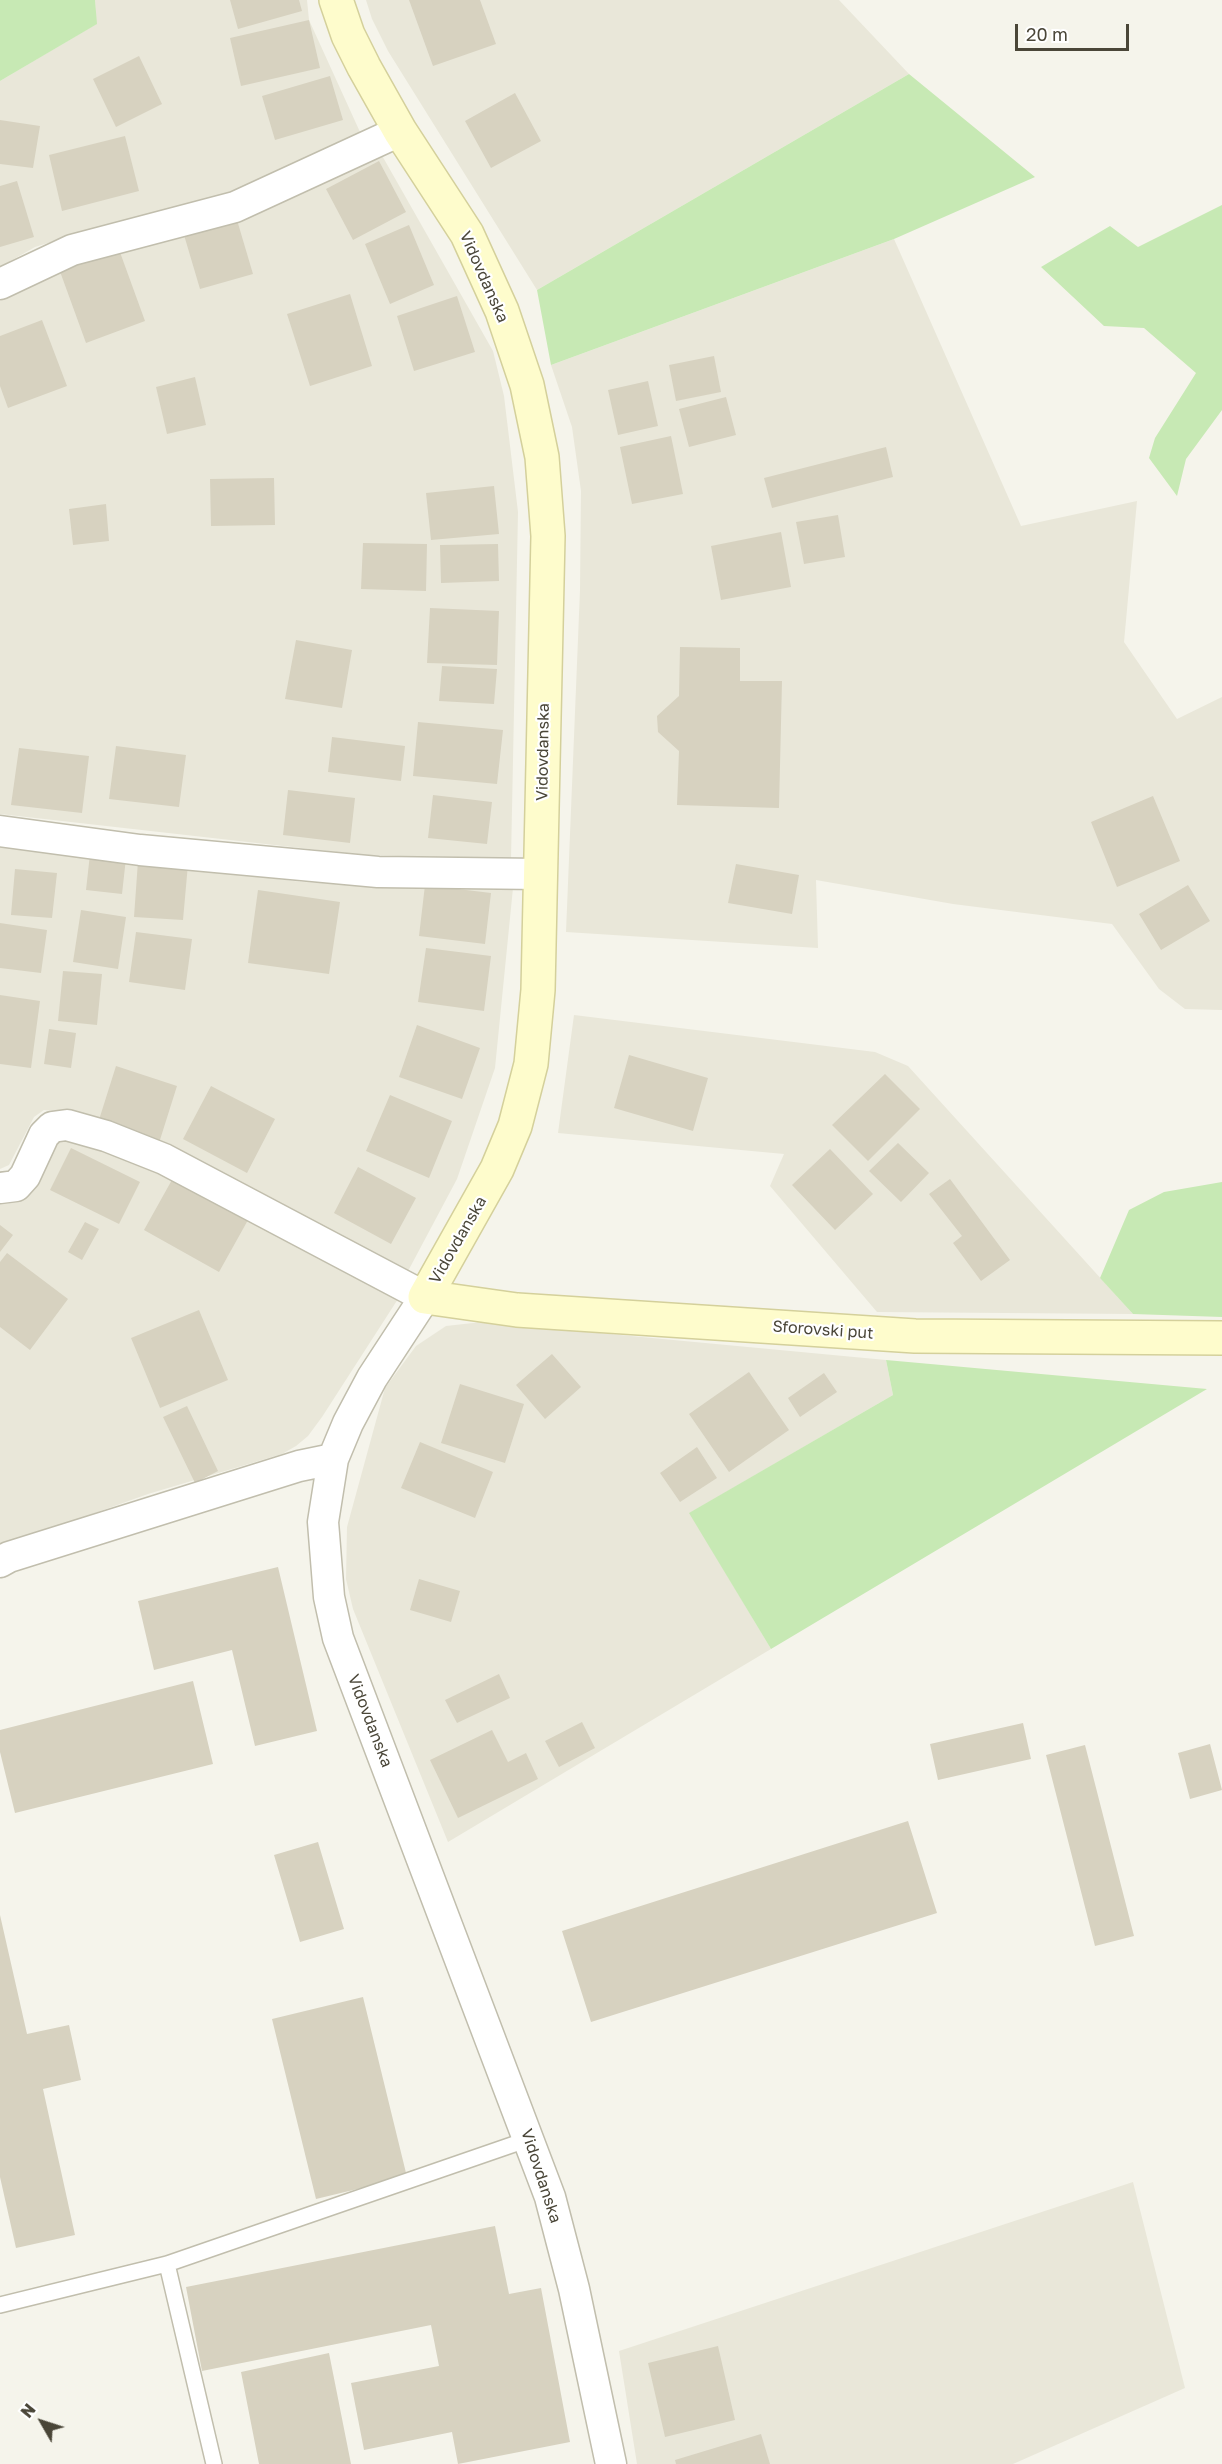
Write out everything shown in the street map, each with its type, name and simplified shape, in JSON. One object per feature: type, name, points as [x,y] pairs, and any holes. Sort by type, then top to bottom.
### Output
[{"type":"street","name":"Vidovdanska","points":[[336,0],[348,35],[364,67],[400,131],[467,234],[502,311],[527,385],[542,457],[548,536],[538,990],[531,1064],[515,1126],[497,1169],[425,1298],[372,1378],[348,1423],[333,1459],[323,1522],[329,1597],[338,1638],[550,2197],[574,2289],[610,2464]]},
{"type":"street","points":[[0,284],[72,250],[235,207],[400,131]]},
{"type":"street","points":[[0,831],[140,850],[378,872],[540,874]]},
{"type":"street","points":[[0,1188],[16,1186],[25,1176],[44,1135],[52,1127],[67,1125],[106,1136],[164,1159],[425,1298]]},
{"type":"street","name":"Sforovski put","points":[[425,1298],[517,1310],[915,1336],[1222,1338]]},
{"type":"street","points":[[0,1562],[9,1557],[298,1466],[333,1459]]},
{"type":"lane","points":[[0,2305],[167,2264],[529,2139]]},
{"type":"lane","points":[[167,2264],[214,2464]]},
{"type":"shaded area","points":[[95,0],[307,0],[309,20],[360,132],[216,204],[86,231],[35,247],[0,267],[0,81],[96,24]]},
{"type":"shaded area","points":[[366,0],[839,0],[909,74],[537,290],[388,51],[372,19]]},
{"type":"shaded area","points":[[380,152],[493,351],[504,396],[518,512],[511,859],[363,855],[0,814],[0,301],[39,275],[280,203]]},
{"type":"shaded area","points":[[894,239],[1021,526],[1137,501],[1124,642],[1177,719],[1222,697],[1222,1010],[1185,1009],[1159,989],[1112,924],[953,904],[816,880],[818,948],[566,932],[580,590],[581,491],[572,427],[551,365]]},
{"type":"shaded area","points":[[0,846],[302,882],[513,888],[495,1068],[457,1179],[407,1273],[174,1147],[63,1112],[44,1110],[34,1117],[9,1165],[0,1169]]},
{"type":"shaded area","points":[[574,1015],[875,1052],[908,1066],[1133,1314],[877,1312],[770,1186],[784,1154],[558,1133]]},
{"type":"shaded area","points":[[57,1135],[148,1166],[398,1299],[322,1417],[308,1436],[296,1446],[282,1454],[148,1494],[0,1547],[0,1204],[26,1193]]},
{"type":"shaded area","points":[[482,1322],[886,1360],[893,1395],[690,1513],[771,1649],[448,1842],[353,1609],[346,1579],[347,1527],[385,1388],[416,1346],[446,1326]]},
{"type":"shaded area","points":[[1133,2182],[1185,2388],[1013,2464],[637,2464],[619,2351]]},
{"type":"green space","points":[[0,0],[95,0],[97,24],[0,81]]},
{"type":"green space","points":[[909,74],[1035,177],[894,239],[551,365],[537,290]]},
{"type":"green space","points":[[1222,205],[1222,410],[1186,459],[1177,496],[1149,458],[1155,438],[1196,373],[1144,328],[1104,326],[1041,267],[1110,226],[1138,247]]},
{"type":"green space","points":[[1222,1182],[1222,1317],[1133,1314],[1100,1278],[1129,1210],[1164,1192]]},
{"type":"green space","points":[[886,1360],[1207,1389],[771,1649],[689,1513],[893,1395]]},
{"type":"building","points":[[230,0],[299,0],[302,11],[238,29]]},
{"type":"building","points":[[409,0],[480,0],[496,44],[433,66]]},
{"type":"building","points":[[309,20],[320,68],[241,86],[230,38]]},
{"type":"building","points":[[139,56],[162,104],[116,127],[93,79]]},
{"type":"building","points":[[330,76],[343,120],[275,140],[262,96]]},
{"type":"building","points":[[515,93],[541,141],[491,168],[465,121]]},
{"type":"building","points":[[0,120],[40,126],[33,168],[0,164]]},
{"type":"building","points":[[125,136],[139,191],[62,211],[49,155]]},
{"type":"building","points":[[379,161],[406,212],[353,240],[326,189]]},
{"type":"building","points":[[17,181],[34,237],[0,247],[0,186]]},
{"type":"building","points":[[237,220],[253,274],[200,289],[184,235]]},
{"type":"building","points":[[409,225],[434,285],[390,304],[365,244]]},
{"type":"building","points":[[117,244],[145,321],[86,343],[58,266]]},
{"type":"building","points":[[350,294],[372,366],[310,386],[287,314]]},
{"type":"building","points":[[457,296],[475,352],[414,371],[397,316]]},
{"type":"building","points":[[42,320],[67,386],[8,408],[0,386],[0,336]]},
{"type":"building","points":[[714,356],[721,392],[676,401],[669,365]]},
{"type":"building","points":[[195,377],[206,425],[167,434],[156,387]]},
{"type":"building","points":[[648,381],[658,426],[618,435],[608,390]]},
{"type":"building","points":[[726,397],[736,435],[689,447],[679,409]]},
{"type":"building","points":[[671,436],[683,494],[632,504],[620,447]]},
{"type":"building","points":[[886,447],[893,477],[772,508],[764,478]]},
{"type":"building","points":[[274,478],[275,525],[211,526],[210,479]]},
{"type":"building","points":[[494,486],[499,534],[431,540],[426,493]]},
{"type":"building","points":[[106,504],[109,541],[73,545],[69,509]]},
{"type":"building","points":[[838,515],[845,557],[804,564],[796,522]]},
{"type":"building","points":[[781,532],[791,587],[721,600],[711,546]]},
{"type":"building","points":[[363,543],[427,544],[426,591],[361,589]]},
{"type":"building","points":[[498,544],[499,581],[441,583],[440,545]]},
{"type":"building","points":[[430,608],[499,611],[497,665],[427,663]]},
{"type":"building","points":[[296,640],[352,650],[342,708],[285,699]]},
{"type":"building","points":[[680,647],[740,648],[740,681],[782,681],[779,808],[677,805],[679,751],[658,732],[657,716],[679,696]]},
{"type":"building","points":[[442,666],[497,669],[494,704],[439,701]]},
{"type":"building","points":[[418,722],[503,730],[497,784],[413,776]]},
{"type":"building","points":[[332,737],[405,746],[401,781],[328,772]]},
{"type":"building","points":[[116,746],[186,755],[179,807],[109,799]]},
{"type":"building","points":[[19,748],[89,756],[82,813],[11,805]]},
{"type":"building","points":[[288,790],[355,798],[350,843],[283,835]]},
{"type":"building","points":[[433,795],[492,802],[487,844],[428,838]]},
{"type":"building","points":[[1153,796],[1180,861],[1117,887],[1091,822]]},
{"type":"building","points":[[90,854],[126,858],[122,894],[86,890]]},
{"type":"building","points":[[138,861],[188,864],[183,920],[134,917]]},
{"type":"building","points":[[736,864],[799,875],[792,914],[728,903]]},
{"type":"building","points":[[15,869],[57,873],[52,918],[11,915]]},
{"type":"building","points":[[425,885],[491,893],[485,944],[419,936]]},
{"type":"building","points":[[1188,885],[1210,921],[1161,950],[1139,914]]},
{"type":"building","points":[[258,890],[340,902],[329,974],[248,963]]},
{"type":"building","points":[[81,910],[126,917],[118,969],[73,962]]},
{"type":"building","points":[[0,923],[47,930],[41,973],[0,968]]},
{"type":"building","points":[[136,932],[192,939],[185,990],[129,982]]},
{"type":"building","points":[[426,948],[491,956],[484,1011],[418,1002]]},
{"type":"building","points":[[63,971],[102,974],[97,1025],[58,1021]]},
{"type":"building","points":[[0,995],[40,1001],[31,1068],[0,1064]]},
{"type":"building","points":[[417,1025],[480,1048],[462,1099],[399,1077]]},
{"type":"building","points":[[49,1029],[76,1033],[71,1068],[44,1064]]},
{"type":"building","points":[[629,1055],[708,1078],[693,1131],[614,1108]]},
{"type":"building","points":[[116,1066],[177,1086],[159,1143],[98,1123]]},
{"type":"building","points":[[885,1074],[920,1109],[868,1161],[832,1125]]},
{"type":"building","points":[[211,1086],[275,1119],[247,1173],[183,1139]]},
{"type":"building","points":[[390,1095],[452,1121],[429,1178],[366,1151]]},
{"type":"building","points":[[898,1143],[929,1173],[901,1202],[869,1171]]},
{"type":"building","points":[[71,1148],[140,1182],[119,1224],[50,1190]]},
{"type":"building","points":[[830,1149],[873,1194],[835,1230],[792,1185]]},
{"type":"building","points":[[358,1167],[416,1198],[391,1244],[334,1213]]},
{"type":"building","points":[[173,1178],[248,1220],[219,1272],[144,1230]]},
{"type":"building","points":[[950,1179],[1010,1260],[981,1281],[953,1243],[962,1236],[929,1194]]},
{"type":"building","points":[[85,1222],[99,1229],[82,1260],[68,1252]]},
{"type":"building","points":[[0,1225],[13,1235],[0,1252]]},
{"type":"building","points":[[7,1253],[68,1299],[30,1350],[0,1327],[0,1262]]},
{"type":"building","points":[[199,1310],[228,1380],[160,1408],[131,1338]]},
{"type":"building","points":[[552,1354],[581,1387],[545,1419],[516,1385]]},
{"type":"building","points":[[749,1372],[789,1430],[729,1472],[689,1414]]},
{"type":"building","points":[[824,1373],[837,1392],[800,1417],[788,1398]]},
{"type":"building","points":[[460,1384],[524,1404],[505,1463],[441,1443]]},
{"type":"building","points":[[187,1406],[218,1471],[195,1483],[163,1417]]},
{"type":"building","points":[[420,1442],[493,1472],[475,1518],[401,1488]]},
{"type":"building","points":[[697,1447],[717,1478],[680,1502],[660,1473]]},
{"type":"building","points":[[278,1567],[317,1731],[255,1746],[232,1650],[154,1670],[138,1601]]},
{"type":"building","points":[[419,1579],[460,1591],[451,1622],[410,1610]]},
{"type":"building","points":[[499,1674],[510,1698],[457,1723],[445,1700]]},
{"type":"building","points":[[193,1681],[213,1764],[15,1813],[0,1752],[0,1730]]},
{"type":"building","points":[[582,1722],[595,1748],[559,1767],[545,1741]]},
{"type":"building","points":[[1023,1723],[1031,1759],[938,1780],[930,1744]]},
{"type":"building","points":[[492,1730],[508,1762],[526,1753],[538,1779],[458,1818],[430,1760]]},
{"type":"building","points":[[1210,1744],[1222,1790],[1190,1799],[1178,1753]]},
{"type":"building","points":[[1085,1745],[1134,1936],[1095,1946],[1046,1755]]},
{"type":"building","points":[[908,1821],[937,1913],[591,2022],[562,1931]]},
{"type":"building","points":[[318,1842],[344,1929],[300,1942],[274,1855]]},
{"type":"building","points":[[0,1915],[27,2034],[69,2025],[81,2080],[43,2089],[75,2235],[16,2248],[0,2177]]},
{"type":"building","points":[[363,1997],[407,2177],[316,2199],[272,2019]]},
{"type":"building","points":[[495,2226],[509,2294],[541,2288],[570,2442],[458,2464],[452,2432],[364,2450],[351,2383],[439,2366],[431,2325],[202,2371],[186,2287]]},
{"type":"building","points":[[718,2346],[735,2420],[665,2437],[648,2363]]},
{"type":"building","points":[[329,2353],[351,2464],[259,2464],[241,2372]]},
{"type":"building","points":[[761,2434],[770,2464],[676,2464],[675,2460]]}]
